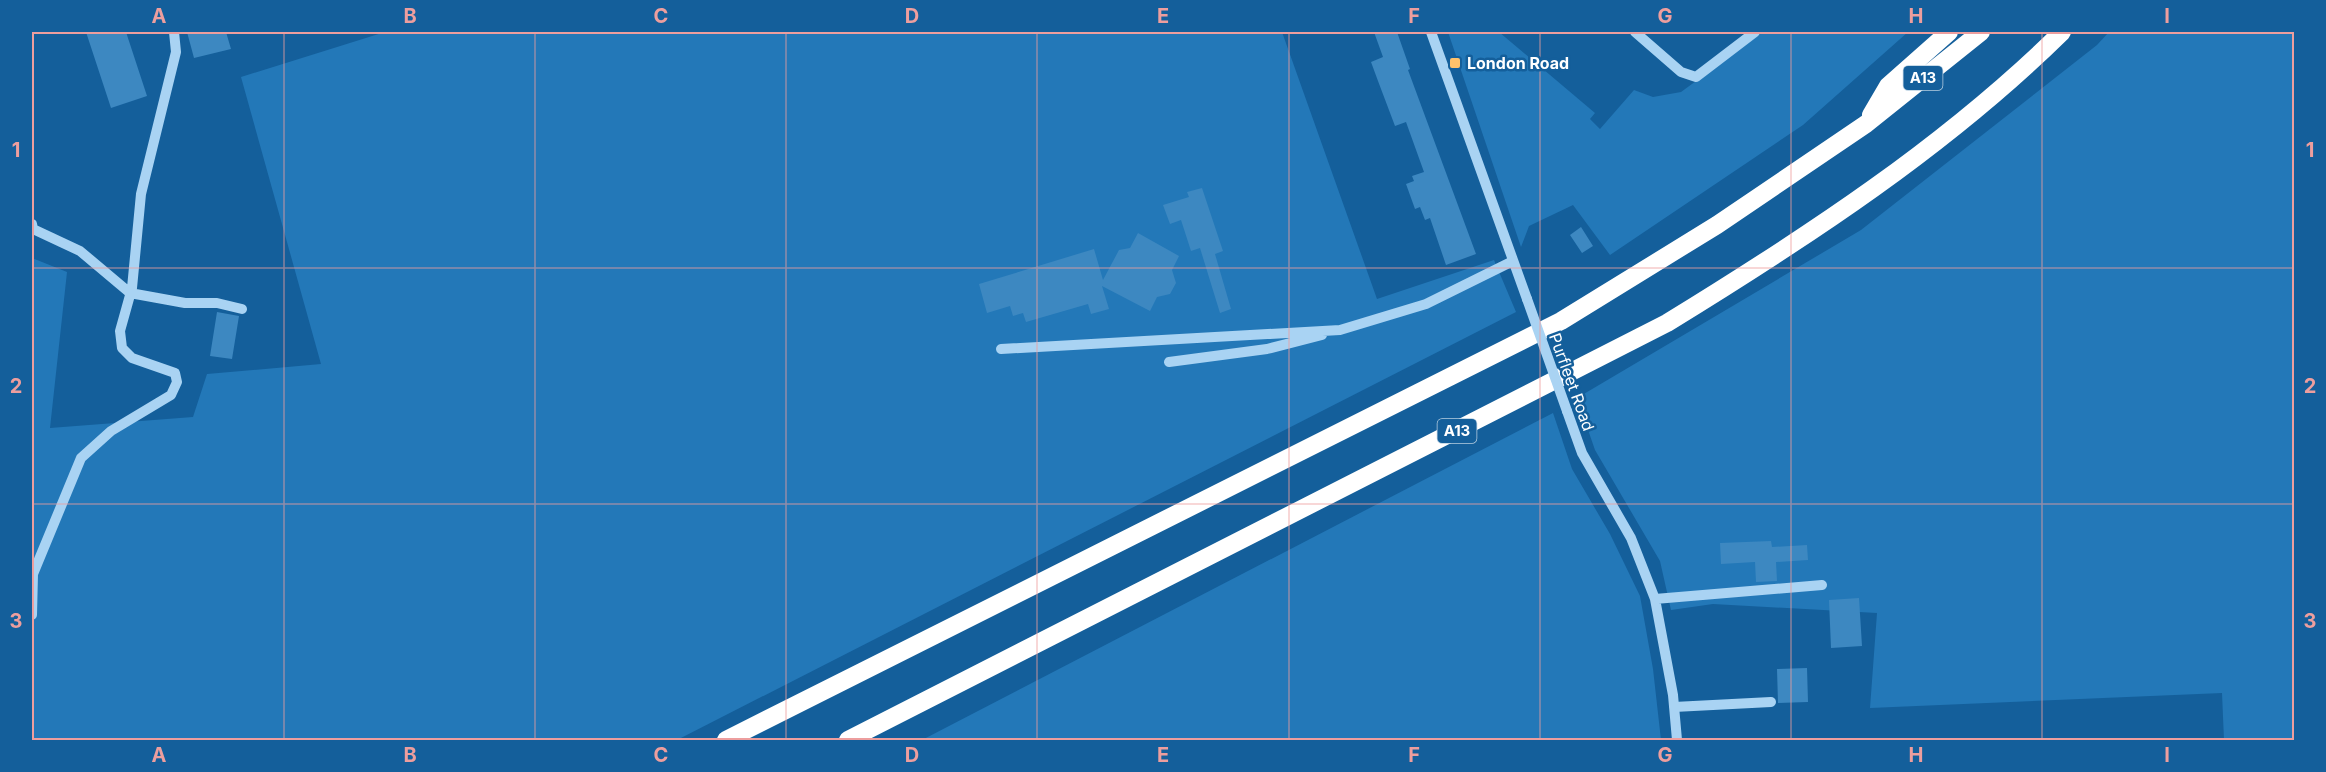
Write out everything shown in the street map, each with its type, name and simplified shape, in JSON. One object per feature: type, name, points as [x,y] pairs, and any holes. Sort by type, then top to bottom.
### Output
[{"type":"highway","points":[[1866,124],[1888,86],[1949,32]]},
{"type":"highway","name":"A13","points":[[726,741],[1561,321],[1717,225],[1866,124],[1981,32]]},
{"type":"highway","name":"A13","points":[[848,741],[1667,323],[1792,246],[1870,192],[2029,64],[2062,32]]},
{"type":"street","points":[[32,615],[33,574],[81,458],[111,431],[171,395],[177,382],[175,374],[132,358],[122,348],[120,331],[130,293],[141,194],[176,52],[174,32]]},
{"type":"street","name":"Purfleet Road","points":[[1431,32],[1582,453],[1631,538],[1656,599],[1674,707],[1677,741]]},
{"type":"street","points":[[1635,32],[1681,72],[1696,77],[1755,32]]},
{"type":"street","points":[[32,224],[33,229],[80,251],[130,293],[185,303],[217,303],[242,309]]},
{"type":"street","points":[[1169,362],[1267,349],[1340,330],[1426,304],[1513,261]]},
{"type":"street","points":[[1001,349],[1340,330]]},
{"type":"street","points":[[1656,599],[1822,585]]},
{"type":"street","points":[[1674,707],[1771,702]]},
{"type":"shaded area","points":[[385,32],[1282,32],[1377,299],[1494,260],[1516,312],[677,740],[32,740],[32,258],[67,272],[50,428],[193,417],[207,374],[321,364],[241,77]]},
{"type":"shaded area","points":[[1448,32],[1499,32],[1595,113],[1590,119],[1600,129],[1634,90],[1653,97],[1681,92],[1763,32],[1908,32],[1803,125],[1610,255],[1573,205],[1529,226],[1521,247]]},
{"type":"shaded area","points":[[2109,32],[2294,32],[2294,740],[2224,740],[2222,693],[1870,708],[1877,613],[1713,604],[1671,610],[1660,561],[1595,450],[1577,398],[1861,230],[2097,45]]},
{"type":"shaded area","points":[[1553,413],[1572,469],[1610,534],[1640,596],[1653,669],[1661,740],[922,740]]},
{"type":"building","points":[[86,32],[126,32],[147,96],[111,108]]},
{"type":"building","points":[[187,32],[226,32],[231,49],[194,58]]},
{"type":"building","points":[[1374,32],[1397,32],[1410,69],[1408,70],[1476,254],[1446,265],[1430,218],[1425,220],[1420,207],[1415,209],[1406,184],[1414,181],[1412,176],[1424,172],[1406,122],[1395,126],[1371,62],[1383,57]]},
{"type":"building","points":[[1202,188],[1223,251],[1215,254],[1231,309],[1220,313],[1200,248],[1191,251],[1181,220],[1170,224],[1163,205],[1189,197],[1187,192]]},
{"type":"building","points":[[1581,227],[1593,246],[1582,253],[1570,235]]},
{"type":"building","points":[[1138,233],[1179,256],[1172,270],[1176,283],[1170,294],[1157,297],[1150,311],[1102,286],[1109,309],[1091,314],[1088,304],[1026,322],[1023,313],[1013,316],[1010,306],[987,313],[979,284],[1094,249],[1103,280],[1119,250],[1130,248]]},
{"type":"building","points":[[217,312],[239,316],[232,359],[210,356]]},
{"type":"building","points":[[1771,541],[1772,547],[1807,545],[1808,560],[1776,562],[1777,581],[1756,582],[1755,562],[1721,564],[1720,543]]},
{"type":"building","points":[[1859,598],[1862,646],[1831,648],[1829,600]]},
{"type":"building","points":[[1807,668],[1808,702],[1778,703],[1777,669]]},
{"type":"place","name":"London Road","points":[[1455,63]]}]
